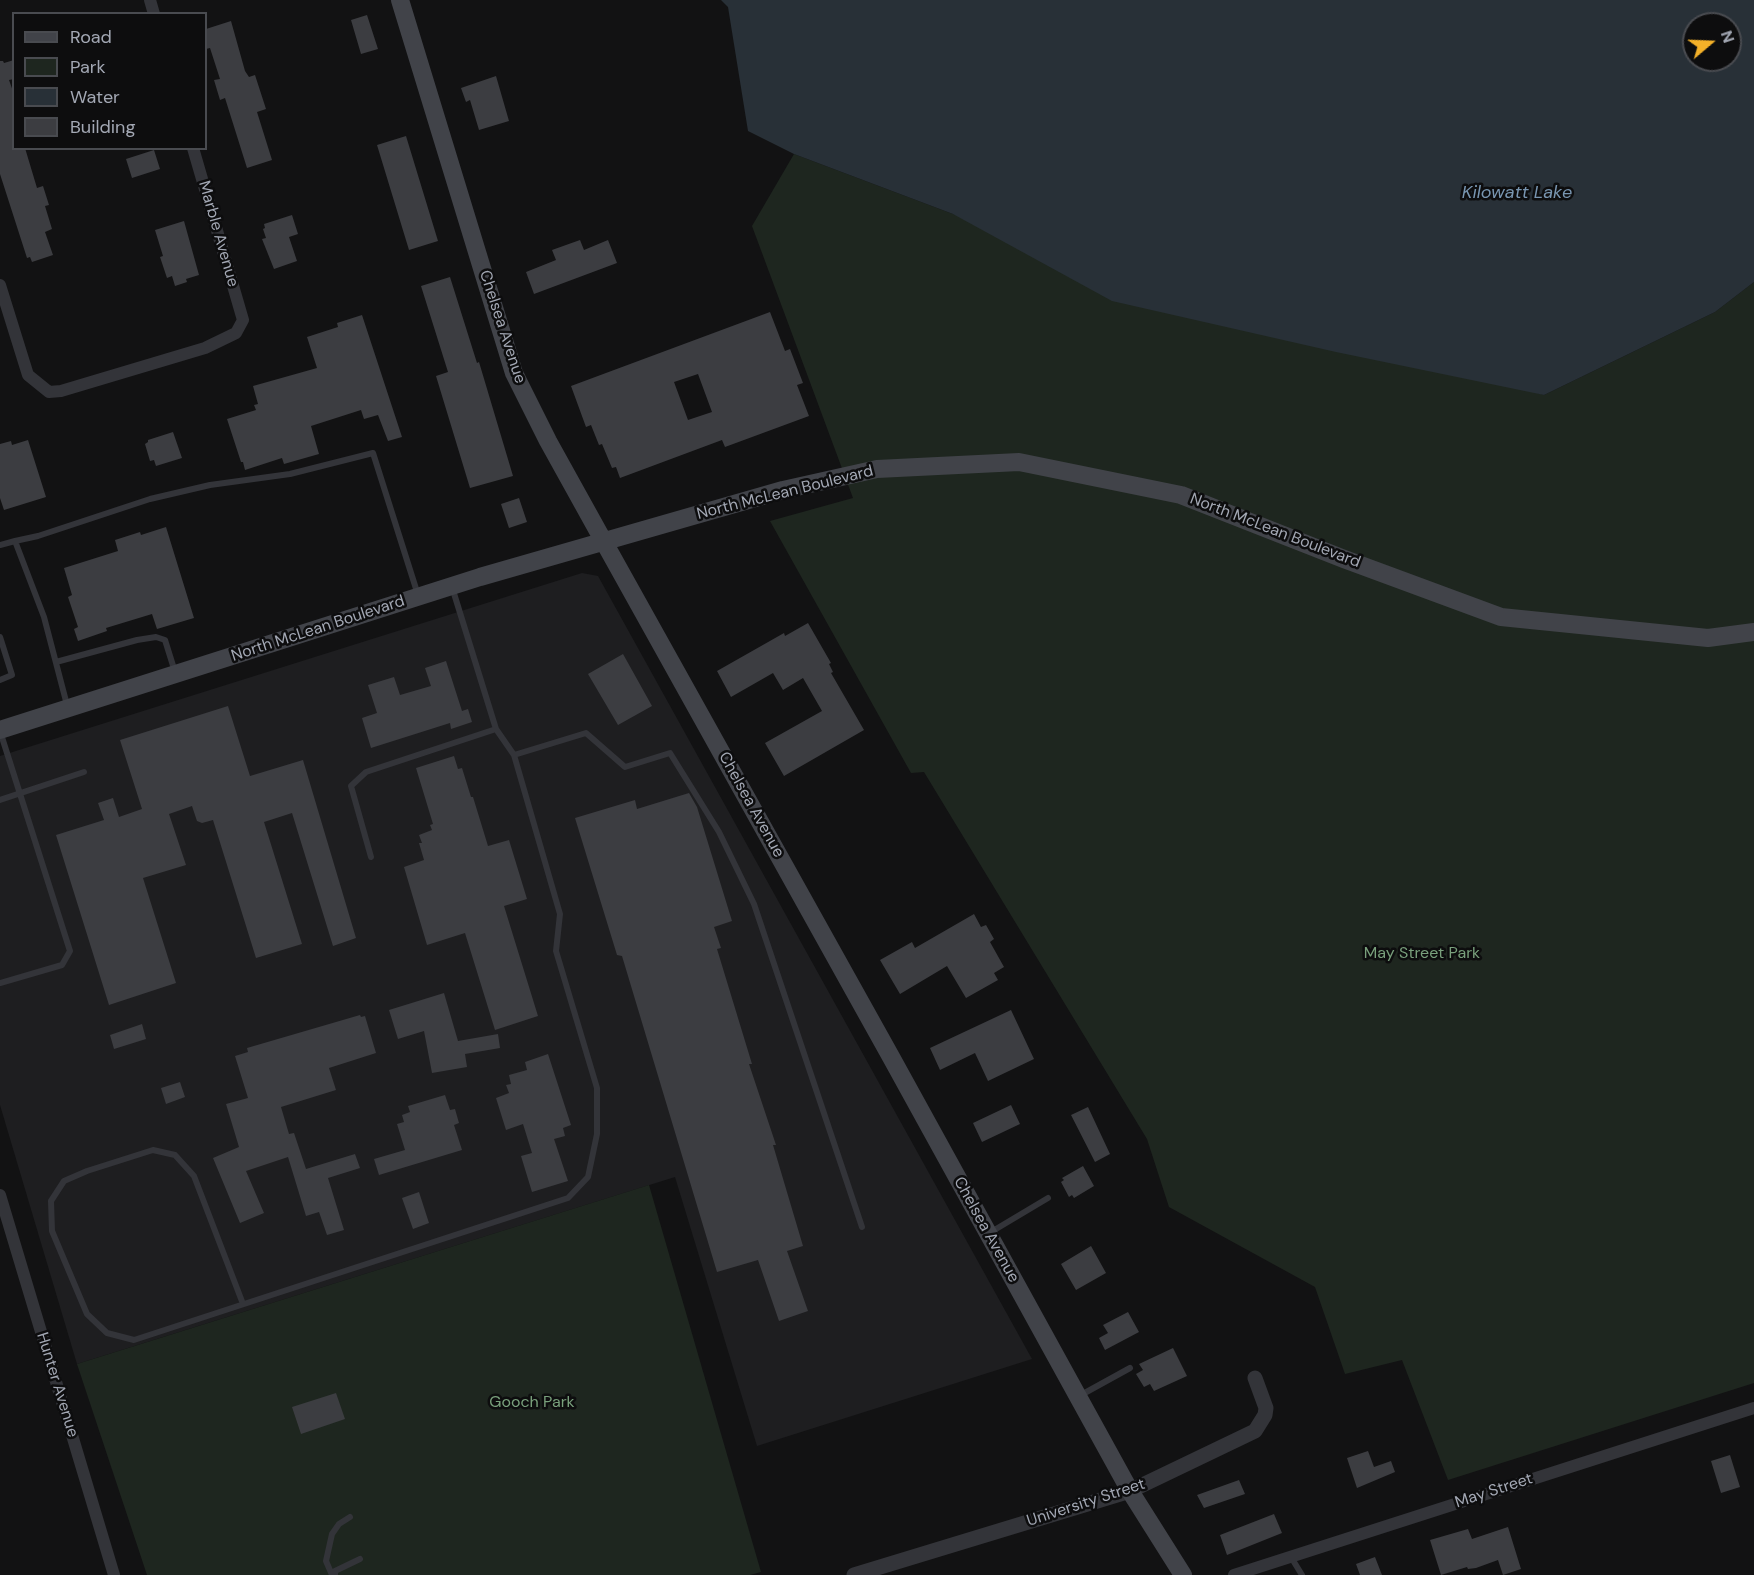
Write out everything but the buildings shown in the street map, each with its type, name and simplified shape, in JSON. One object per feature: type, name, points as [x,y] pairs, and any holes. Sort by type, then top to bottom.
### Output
[{"type":"main road","name":"Chelsea Avenue","points":[[400,0],[514,373],[548,441],[1130,1491],[1183,1575]]},
{"type":"main road","name":"North McLean Boulevard","points":[[0,731],[452,586],[783,490],[877,469],[1019,462],[1181,495],[1501,617],[1708,638],[1754,633]]},
{"type":"street","name":"Marble Avenue","points":[[0,285],[28,375],[49,392],[62,391],[206,348],[236,333],[243,320],[194,150]]},
{"type":"street","name":"Hunter Avenue","points":[[0,1195],[114,1575]]},
{"type":"street","name":"University Street","points":[[854,1575],[1130,1491],[1255,1431],[1265,1415],[1266,1408],[1255,1378]]},
{"type":"street","name":"May Street","points":[[1234,1575],[1754,1408]]},
{"type":"lane","points":[[0,544],[38,536],[150,499],[210,485],[290,474],[373,453],[419,596]]},
{"type":"lane","points":[[15,541],[44,617],[68,708]]},
{"type":"lane","points":[[243,1304],[194,1176],[175,1155],[153,1150],[87,1171],[64,1181],[51,1201],[52,1231],[87,1314],[107,1333],[134,1340],[568,1198],[588,1177],[597,1134],[597,1088],[556,951],[560,914],[514,755],[496,729],[452,586]]},
{"type":"lane","points":[[0,637],[12,675],[0,680]]},
{"type":"lane","points":[[56,662],[156,637],[165,640],[176,674]]},
{"type":"lane","points":[[371,857],[351,786],[366,772],[496,729]]},
{"type":"lane","points":[[0,731],[70,951],[62,965],[0,983]]},
{"type":"lane","points":[[514,755],[586,733],[625,767],[670,753],[720,832],[754,904],[862,1227]]},
{"type":"lane","points":[[0,800],[84,772]]},
{"type":"lane","points":[[988,1234],[1048,1198]]},
{"type":"lane","points":[[1078,1397],[1130,1368]]},
{"type":"lane","points":[[350,1517],[339,1524],[332,1534],[326,1561],[333,1575],[335,1571],[360,1559]]},
{"type":"lane","points":[[1291,1557],[1302,1575]]},
{"type":"shaded area","points":[[582,573],[598,576],[1032,1359],[757,1446],[675,1177],[77,1364],[0,1105],[0,756]]},
{"type":"green space","name":"May Street Park","points":[[794,154],[953,214],[1544,395],[1715,312],[1754,282],[1754,1383],[1448,1480],[1402,1360],[1345,1374],[1315,1287],[1169,1207],[1147,1139],[924,772],[911,773],[770,521],[853,498],[752,226]]},
{"type":"green space","name":"Gooch Park","points":[[649,1185],[761,1572],[750,1575],[147,1575],[77,1364]]},
{"type":"water","name":"Kilowatt Lake","points":[[721,0],[1754,0],[1754,282],[1715,312],[1544,395],[1336,352],[1112,301],[953,214],[794,154],[748,131],[728,7]]}]
